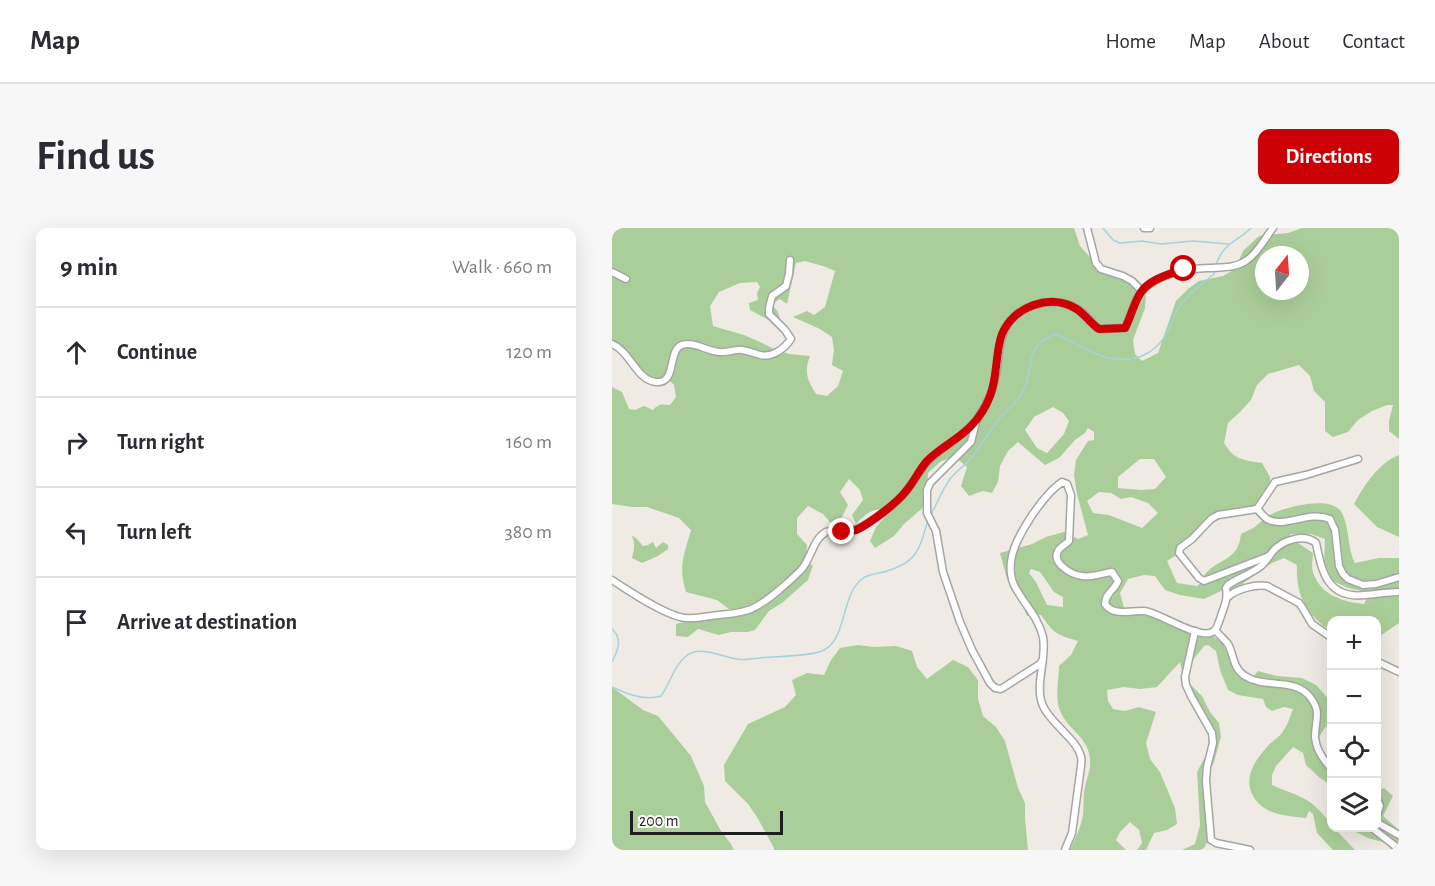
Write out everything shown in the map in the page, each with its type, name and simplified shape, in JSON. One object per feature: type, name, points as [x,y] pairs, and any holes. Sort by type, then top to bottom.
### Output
[{"type":"street","points":[[1087,228],[1096,263],[1101,269],[1123,276],[1142,291]]},
{"type":"street","points":[[1144,228],[1150,228]]},
{"type":"street","points":[[612,580],[666,613],[682,618],[698,618],[750,610],[806,565],[818,540],[825,533],[832,530],[842,532],[856,530],[878,516],[908,490],[927,461],[971,426],[990,397],[1002,335],[1008,323],[1016,315],[1033,305],[1044,302],[1064,304],[1084,314],[1099,329],[1125,328],[1146,287],[1184,269],[1232,267],[1244,262],[1250,258],[1273,228]]},
{"type":"street","points":[[612,344],[625,352],[647,379],[658,382],[669,376],[675,350],[683,344],[719,352],[740,349],[763,356],[778,352],[791,339],[769,314],[769,308],[772,296],[786,286],[790,260]]},
{"type":"street","points":[[612,272],[626,279]]},
{"type":"street","points":[[977,419],[971,442],[930,483],[927,490],[927,513],[936,531],[943,572],[972,650],[995,688],[1001,689],[1040,664],[1043,658]]},
{"type":"street","points":[[1270,556],[1204,581],[1179,553],[1180,548],[1218,515],[1257,509],[1275,482],[1358,459]]},
{"type":"street","points":[[1065,850],[1072,833],[1082,766],[1081,756],[1076,746],[1048,716],[1042,704],[1040,688],[1044,649],[1041,630],[1014,584],[1010,562],[1022,533],[1037,507],[1053,488],[1062,482],[1068,484],[1071,495],[1069,541],[1058,551],[1057,556],[1062,566],[1069,572],[1082,576],[1112,572],[1118,581],[1116,587],[1106,597],[1105,604],[1108,609],[1120,612],[1145,611],[1174,624],[1209,634],[1215,630],[1228,597],[1233,592],[1263,585],[1299,603],[1312,624],[1327,634]]},
{"type":"street","points":[[1257,509],[1267,519],[1276,522],[1317,515],[1329,519],[1335,530],[1339,566],[1343,574],[1353,582],[1363,585],[1376,584],[1399,577]]},
{"type":"street","points":[[1228,597],[1226,588],[1228,585],[1262,566],[1276,548],[1289,541],[1304,538],[1316,543],[1321,569],[1326,580],[1333,587],[1354,595],[1399,592]]},
{"type":"street","points":[[1215,630],[1228,644],[1240,672],[1247,678],[1262,683],[1287,684],[1307,694],[1316,705],[1318,713],[1316,745],[1319,754],[1327,763]]},
{"type":"street","points":[[1195,631],[1185,677],[1186,685],[1212,733],[1214,743],[1207,767],[1206,781],[1211,840],[1235,849],[1250,850]]},
{"type":"street","points":[[1381,663],[1399,672]]},
{"type":"street","points":[[1381,824],[1399,835]]},
{"type":"street","points":[[1377,832],[1399,849]]},
{"type":"green space","points":[[612,228],[1074,228],[1080,246],[1089,256],[1146,293],[1145,308],[1133,340],[1135,354],[1142,361],[1158,353],[1176,301],[1199,281],[1223,276],[1235,269],[1243,251],[1259,236],[1288,233],[1302,228],[1399,228],[1399,439],[1389,431],[1393,405],[1372,411],[1358,420],[1348,432],[1333,437],[1325,431],[1325,402],[1314,391],[1310,376],[1299,365],[1268,374],[1257,385],[1251,400],[1228,423],[1224,443],[1235,456],[1262,463],[1270,477],[1271,494],[1263,507],[1216,514],[1178,554],[1167,561],[1177,583],[1197,586],[1206,579],[1203,577],[1214,566],[1236,550],[1241,534],[1254,528],[1267,517],[1295,506],[1328,504],[1337,507],[1342,513],[1355,563],[1379,558],[1399,558],[1399,623],[1381,635],[1381,616],[1327,616],[1327,628],[1309,611],[1300,595],[1297,565],[1284,558],[1272,563],[1237,589],[1221,591],[1204,599],[1165,590],[1155,576],[1144,575],[1128,579],[1120,593],[1124,608],[1140,611],[1185,628],[1197,638],[1209,633],[1223,644],[1235,671],[1244,680],[1254,676],[1258,671],[1277,676],[1302,678],[1316,685],[1327,697],[1327,728],[1326,726],[1319,737],[1319,748],[1327,762],[1327,782],[1306,765],[1303,753],[1293,747],[1276,766],[1272,775],[1272,785],[1311,803],[1327,819],[1327,832],[1338,832],[1355,850],[1333,850],[1317,833],[1313,814],[1309,811],[1306,818],[1276,813],[1263,807],[1253,796],[1249,783],[1255,763],[1287,725],[1293,709],[1284,707],[1272,711],[1266,707],[1263,699],[1238,695],[1228,690],[1216,651],[1208,645],[1204,646],[1186,669],[1189,683],[1202,696],[1219,723],[1221,737],[1214,762],[1206,779],[1209,839],[1204,848],[1182,850],[1195,844],[1200,825],[1197,772],[1206,755],[1210,738],[1209,724],[1185,684],[1180,662],[1157,687],[1140,689],[1124,687],[1107,690],[1108,701],[1113,709],[1125,711],[1139,707],[1156,712],[1146,743],[1150,759],[1160,772],[1175,808],[1177,824],[1167,830],[1154,833],[1146,850],[1137,850],[1142,843],[1139,830],[1130,822],[1116,840],[1126,850],[1070,850],[1083,815],[1084,790],[1090,761],[1086,745],[1061,713],[1057,690],[1059,666],[1071,655],[1078,641],[1056,632],[1041,615],[1027,616],[1007,579],[1000,553],[1064,532],[1078,539],[1088,535],[1074,475],[1076,460],[1088,441],[1094,440],[1094,432],[1088,428],[1059,458],[1045,465],[1018,442],[1008,451],[1000,466],[998,482],[992,493],[983,491],[969,496],[961,486],[967,467],[954,456],[940,462],[928,473],[926,505],[894,536],[875,548],[870,541],[876,527],[892,509],[872,511],[856,524],[852,515],[863,500],[860,490],[849,479],[840,492],[848,505],[842,517],[831,523],[823,514],[808,506],[797,518],[797,534],[807,545],[806,564],[813,565],[808,580],[782,603],[769,611],[755,630],[719,635],[698,629],[688,637],[676,636],[676,624],[743,612],[729,609],[717,600],[686,592],[682,568],[691,530],[679,518],[647,507],[612,504],[612,387],[622,392],[629,409],[635,410],[644,406],[653,410],[660,405],[670,405],[676,397],[674,385],[668,379],[659,381],[653,386],[628,364],[618,347],[612,345]],"holes":[[[805,261],[835,271],[825,307],[814,315],[807,311],[793,317],[832,337],[834,350],[832,365],[843,371],[838,386],[827,396],[816,394],[809,380],[807,367],[810,356],[789,354],[744,335],[713,326],[710,306],[719,292],[740,283],[757,282],[760,287],[757,293],[758,300],[749,303],[750,310],[776,324],[781,322],[772,304],[780,299],[787,304],[796,263]],[[1053,407],[1063,413],[1069,421],[1064,434],[1047,453],[1037,448],[1025,430],[1034,417]],[[1140,459],[1154,459],[1166,477],[1155,489],[1141,490],[1118,488],[1118,477]],[[1099,492],[1111,493],[1121,499],[1131,497],[1148,503],[1158,513],[1142,528],[1109,515],[1093,513],[1087,501]],[[1291,534],[1311,534],[1325,539],[1324,562],[1333,581],[1362,591],[1368,596],[1364,604],[1340,599],[1327,592],[1316,580],[1313,572],[1313,553],[1298,543],[1282,544]],[[1031,569],[1040,572],[1054,592],[1063,597],[1063,607],[1047,605],[1029,573]]]},
{"type":"green space","points":[[1399,455],[1399,537],[1377,527],[1354,504],[1373,475],[1385,463]]},
{"type":"green space","points":[[631,535],[643,546],[653,542],[656,548],[663,542],[668,545],[668,549],[642,563],[632,558],[634,543]]},
{"type":"green space","points":[[858,645],[896,646],[912,651],[917,667],[927,679],[953,660],[968,667],[978,680],[978,699],[983,716],[996,727],[1005,741],[1018,788],[1025,803],[1028,850],[774,850],[748,804],[725,781],[724,765],[748,724],[785,707],[796,695],[792,680],[807,673],[824,675],[840,648]]},
{"type":"green space","points":[[612,687],[643,710],[658,716],[691,756],[704,786],[705,802],[734,850],[612,850]]},
{"type":"green space","points":[[1384,788],[1393,796],[1383,816],[1399,830],[1399,850],[1391,850],[1386,843],[1356,832],[1381,832],[1381,789]]},
{"type":"waterway","points":[[1103,228],[1113,240],[1120,243],[1142,241],[1161,244],[1194,241],[1228,244]]},
{"type":"waterway","points":[[1216,265],[1226,247],[1251,228]]},
{"type":"waterway","points":[[930,516],[950,479],[973,456],[1002,415],[1021,395],[1026,386],[1034,352],[1044,339],[1055,334],[1092,352],[1115,359],[1142,356],[1163,340],[1181,305],[1194,290],[1214,274],[1215,270]]},
{"type":"waterway","points":[[612,687],[642,697],[661,696],[681,661],[691,653],[703,651],[743,660],[802,655],[824,650],[837,636],[855,586],[867,576],[895,568],[910,560],[919,548],[928,520]]},
{"type":"waterway","points":[[612,629],[618,641],[618,649],[612,662]]},
{"type":"route","points":[[842,532],[856,530],[898,500],[908,490],[927,461],[971,426],[980,415],[990,397],[1002,335],[1008,323],[1016,315],[1033,305],[1044,302],[1064,304],[1084,314],[1099,329],[1125,328],[1140,293],[1146,287],[1184,269]]}]
